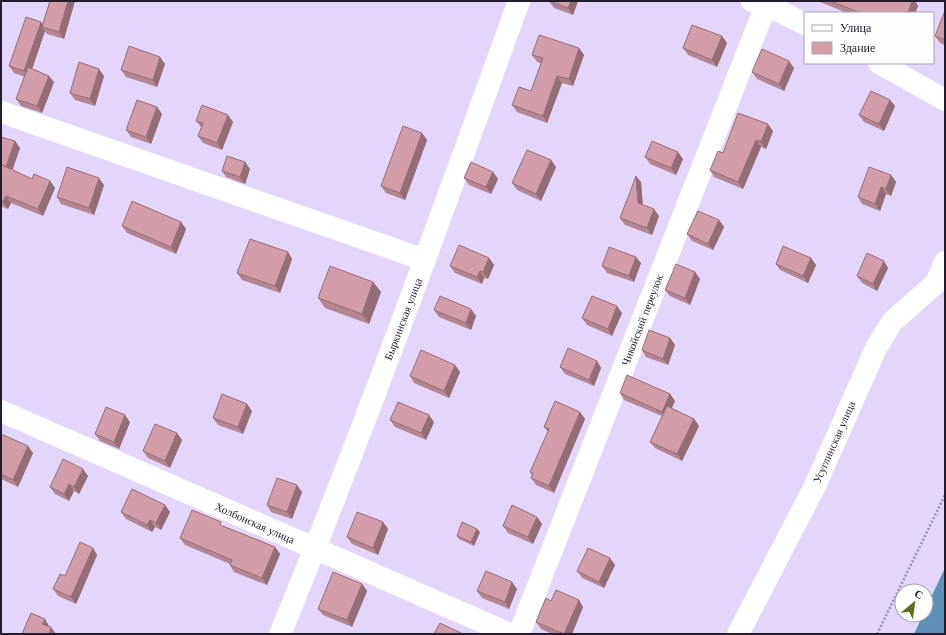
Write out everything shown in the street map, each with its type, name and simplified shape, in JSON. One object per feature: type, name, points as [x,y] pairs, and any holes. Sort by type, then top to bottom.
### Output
[{"type":"street","name":"Быркинская улица","points":[[280,634],[315,549],[425,260],[519,1]]},
{"type":"street","points":[[759,3],[804,24]]},
{"type":"street","name":"Чикойский переулок","points":[[519,634],[759,3]]},
{"type":"street","points":[[881,64],[945,100]]},
{"type":"street","points":[[1,112],[425,260]]},
{"type":"street","name":"Усуглинская улица","points":[[738,634],[815,486],[876,348],[892,322],[936,283],[945,262]]},
{"type":"street","name":"Холбонская улица","points":[[1,411],[510,634]]},
{"type":"path","points":[[877,634],[945,495]]},
{"type":"water","points":[[945,568],[945,634],[914,634],[919,623],[934,623],[934,591]]},
{"type":"building","points":[[50,1],[68,1],[59,32],[42,27]]},
{"type":"building","points":[[549,1],[571,1],[568,8]]},
{"type":"building","points":[[830,1],[912,1],[908,12],[858,12]]},
{"type":"building","points":[[944,13],[945,14],[945,40],[935,36]]},
{"type":"building","points":[[26,17],[41,22],[24,71],[9,66]]},
{"type":"building","points":[[692,25],[722,36],[712,60],[683,48]]},
{"type":"building","points":[[539,35],[579,48],[569,79],[557,76],[543,116],[512,105],[519,87],[531,91],[543,58],[532,55]]},
{"type":"building","points":[[129,46],[160,57],[153,80],[121,70]]},
{"type":"building","points":[[762,49],[789,61],[779,84],[752,72]]},
{"type":"building","points":[[79,62],[99,69],[90,99],[70,93]]},
{"type":"building","points":[[28,67],[49,76],[37,106],[16,99]]},
{"type":"building","points":[[871,91],[890,100],[879,124],[859,115]]},
{"type":"building","points":[[137,100],[157,107],[146,137],[126,130]]},
{"type":"building","points":[[202,105],[228,115],[217,143],[198,136],[203,123],[196,121]]},
{"type":"building","points":[[738,113],[768,124],[761,142],[756,140],[738,182],[710,170],[718,151],[723,153]]},
{"type":"building","points":[[403,126],[422,133],[400,193],[381,186]]},
{"type":"building","points":[[1,137],[15,141],[6,167],[32,179],[34,174],[50,181],[38,209],[6,196],[3,202],[1,201]]},
{"type":"building","points":[[652,141],[678,152],[671,168],[645,157]]},
{"type":"building","points":[[527,150],[551,160],[536,194],[512,183]]},
{"type":"building","points":[[227,156],[245,162],[240,177],[222,171]]},
{"type":"building","points":[[471,162],[493,172],[486,187],[464,178]]},
{"type":"building","points":[[67,167],[99,178],[89,208],[57,197]]},
{"type":"building","points":[[869,167],[891,175],[886,189],[881,187],[875,204],[858,197]]},
{"type":"building","points":[[636,176],[638,203],[654,209],[647,228],[620,218]]},
{"type":"building","points":[[132,201],[181,222],[171,247],[122,226]]},
{"type":"building","points":[[698,211],[719,220],[708,244],[687,234]]},
{"type":"building","points":[[250,239],[288,252],[275,286],[237,273]]},
{"type":"building","points":[[459,245],[489,258],[483,272],[480,271],[477,277],[450,266]]},
{"type":"building","points":[[783,246],[811,258],[803,276],[776,264]]},
{"type":"building","points":[[609,247],[636,257],[629,276],[602,266]]},
{"type":"building","points":[[867,253],[884,261],[873,284],[857,276]]},
{"type":"building","points":[[676,264],[695,272],[685,298],[665,290]]},
{"type":"building","points":[[330,266],[373,282],[362,314],[318,298]]},
{"type":"building","points":[[440,296],[471,309],[466,323],[434,310]]},
{"type":"building","points":[[592,296],[617,306],[608,329],[582,318]]},
{"type":"building","points":[[649,330],[670,338],[663,359],[642,350]]},
{"type":"building","points":[[568,348],[597,361],[589,380],[560,367]]},
{"type":"building","points":[[421,350],[455,365],[444,391],[410,376]]},
{"type":"building","points":[[627,375],[670,394],[662,412],[620,393]]},
{"type":"building","points":[[222,394],[247,404],[238,427],[213,418]]},
{"type":"building","points":[[555,401],[580,412],[549,486],[531,478],[533,473],[530,472],[549,429],[544,427]]},
{"type":"building","points":[[398,402],[429,415],[421,433],[390,420]]},
{"type":"building","points":[[667,406],[694,419],[677,454],[650,442]]},
{"type":"building","points":[[106,407],[125,415],[114,442],[95,434]]},
{"type":"building","points":[[155,424],[177,433],[165,461],[143,451]]},
{"type":"building","points":[[1,434],[28,446],[13,480],[1,474]]},
{"type":"building","points":[[63,459],[83,469],[74,487],[69,484],[64,494],[50,487]]},
{"type":"building","points":[[277,478],[297,485],[287,512],[267,505]]},
{"type":"building","points":[[132,489],[165,505],[156,523],[150,520],[147,525],[121,512]]},
{"type":"building","points":[[512,505],[537,517],[528,537],[503,526]]},
{"type":"building","points":[[192,510],[221,522],[220,525],[275,547],[262,578],[230,565],[232,560],[180,538]]},
{"type":"building","points":[[357,512],[383,522],[373,548],[347,537]]},
{"type":"building","points":[[462,522],[477,529],[471,542],[457,536]]},
{"type":"building","points":[[80,542],[93,548],[71,597],[53,589],[60,574],[65,576]]},
{"type":"building","points":[[588,548],[610,558],[599,582],[577,571]]},
{"type":"building","points":[[486,571],[512,582],[505,602],[477,591]]},
{"type":"building","points":[[333,572],[362,584],[347,620],[318,609]]},
{"type":"building","points":[[556,590],[579,600],[564,634],[536,622],[546,598],[551,601]]},
{"type":"building","points":[[31,613],[45,619],[42,624],[51,627],[49,634],[22,634]]},
{"type":"building","points":[[440,623],[463,634],[434,634]]}]
